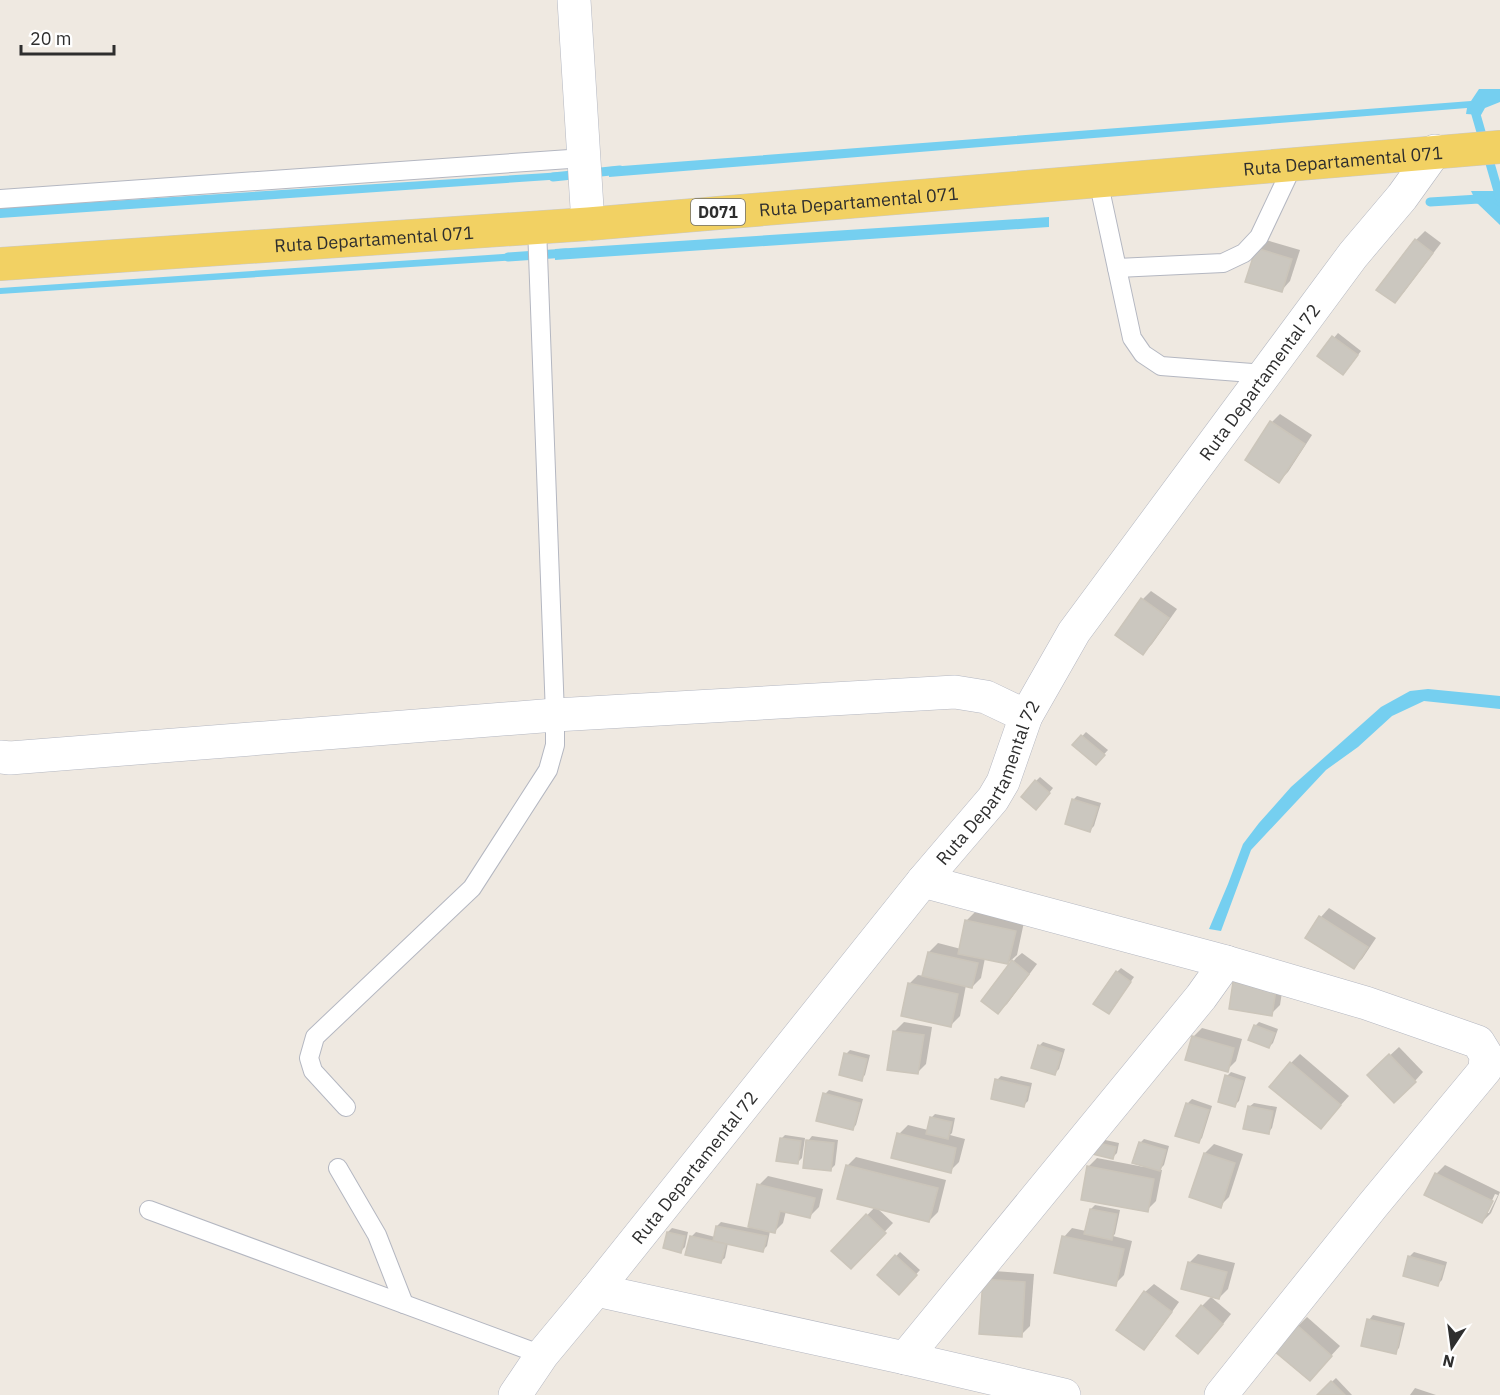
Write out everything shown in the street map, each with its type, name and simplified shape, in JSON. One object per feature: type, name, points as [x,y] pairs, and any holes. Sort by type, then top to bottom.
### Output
[{"type":"main road","name":"Ruta Departamental 071","points":[[0,264],[537,236],[588,224],[1500,147]]},
{"type":"street","points":[[574,0],[588,224]]},
{"type":"street","name":"Ruta Departamental 72","points":[[515,1395],[542,1355],[923,881],[993,799],[1003,782],[1026,716],[1074,632],[1353,255],[1402,197],[1435,152]]},
{"type":"street","points":[[0,757],[555,715],[955,692],[986,697],[1026,716]]},
{"type":"street","points":[[923,881],[1226,962],[1366,1003],[1478,1042],[1486,1054],[1485,1070],[1373,1205],[1221,1395]]},
{"type":"street","points":[[905,1358],[1201,997],[1226,962]]},
{"type":"street","points":[[596,1290],[1064,1395]]},
{"type":"lane","points":[[1117,268],[1223,262],[1244,253],[1259,237],[1294,163]]},
{"type":"lane","points":[[0,199],[584,167]]},
{"type":"lane","points":[[1098,180],[1132,338],[1143,354],[1161,366],[1265,374]]},
{"type":"lane","points":[[346,1107],[313,1071],[309,1058],[315,1037],[472,888],[548,770],[555,745],[537,236]]},
{"type":"lane","points":[[338,1168],[377,1235],[404,1304]]},
{"type":"lane","points":[[149,1210],[542,1355]]},
{"type":"water","points":[[1479,89],[1500,89],[1500,102],[1485,108],[1481,115],[1466,114],[1467,108],[609,177],[609,167],[1471,101]]},
{"type":"water","points":[[563,172],[564,179],[0,218],[0,208]]},
{"type":"water","points":[[1471,191],[1500,191],[1500,225],[1477,203]]},
{"type":"water","points":[[1049,217],[1049,227],[555,260],[555,249]]},
{"type":"water","points":[[518,253],[519,260],[0,294],[0,288]]},
{"type":"water","points":[[1428,689],[1500,696],[1500,709],[1424,701],[1392,716],[1358,747],[1326,770],[1251,850],[1221,931],[1209,929],[1243,844],[1291,787],[1381,707],[1410,691]]},
{"type":"building","points":[[1415,239],[1433,253],[1395,303],[1376,290]]},
{"type":"building","points":[[1256,248],[1292,259],[1282,292],[1245,282]]},
{"type":"building","points":[[1332,336],[1358,355],[1343,375],[1317,356]]},
{"type":"building","points":[[1270,421],[1305,444],[1279,483],[1245,460]]},
{"type":"building","points":[[1141,598],[1169,618],[1143,655],[1115,635]]},
{"type":"building","points":[[1081,735],[1105,755],[1096,765],[1072,745]]},
{"type":"building","points":[[1035,780],[1050,793],[1036,810],[1021,797]]},
{"type":"building","points":[[1072,799],[1098,807],[1090,832],[1065,824]]},
{"type":"building","points":[[1319,916],[1368,947],[1354,969],[1305,938]]},
{"type":"building","points":[[965,920],[1016,931],[1008,964],[958,954]]},
{"type":"building","points":[[928,952],[978,963],[972,988],[922,976]]},
{"type":"building","points":[[1012,960],[1029,974],[998,1014],[981,1001]]},
{"type":"building","points":[[1116,971],[1131,982],[1109,1014],[1093,1004]]},
{"type":"building","points":[[1233,982],[1276,989],[1272,1016],[1229,1009]]},
{"type":"building","points":[[908,983],[958,994],[951,1027],[901,1016]]},
{"type":"building","points":[[1254,1025],[1275,1033],[1269,1048],[1248,1040]]},
{"type":"building","points":[[893,1031],[924,1035],[918,1074],[887,1070]]},
{"type":"building","points":[[1192,1036],[1234,1048],[1228,1072],[1185,1060]]},
{"type":"building","points":[[1038,1045],[1062,1053],[1055,1075],[1031,1068]]},
{"type":"building","points":[[844,1053],[867,1059],[862,1081],[839,1075]]},
{"type":"building","points":[[1389,1054],[1416,1082],[1394,1103],[1367,1075]]},
{"type":"building","points":[[1290,1062],[1341,1105],[1321,1129],[1269,1087]]},
{"type":"building","points":[[1225,1075],[1243,1081],[1235,1107],[1218,1102]]},
{"type":"building","points":[[995,1079],[1029,1087],[1024,1107],[991,1099]]},
{"type":"building","points":[[823,1093],[860,1103],[853,1130],[816,1121]]},
{"type":"building","points":[[1186,1103],[1209,1110],[1199,1143],[1175,1136]]},
{"type":"building","points":[[1248,1106],[1273,1111],[1269,1134],[1243,1129]]},
{"type":"building","points":[[930,1117],[952,1122],[948,1139],[926,1134]]},
{"type":"building","points":[[897,1133],[956,1148],[951,1173],[891,1158]]},
{"type":"building","points":[[780,1138],[801,1141],[798,1164],[776,1161]]},
{"type":"building","points":[[806,1140],[834,1143],[831,1171],[803,1168]]},
{"type":"building","points":[[1090,1141],[1116,1147],[1113,1159],[1088,1153]]},
{"type":"building","points":[[1139,1142],[1166,1150],[1160,1171],[1132,1163]]},
{"type":"building","points":[[1204,1153],[1235,1163],[1221,1208],[1189,1197]]},
{"type":"building","points":[[846,1165],[938,1188],[929,1222],[837,1199]]},
{"type":"building","points":[[1087,1166],[1154,1179],[1148,1212],[1081,1200]]},
{"type":"building","points":[[1435,1173],[1493,1201],[1482,1223],[1424,1195]]},
{"type":"building","points":[[757,1184],[815,1198],[810,1218],[780,1211],[775,1233],[748,1227]]},
{"type":"building","points":[[1090,1209],[1117,1214],[1112,1240],[1084,1234]]},
{"type":"building","points":[[866,1214],[886,1233],[851,1269],[831,1251]]},
{"type":"building","points":[[716,1226],[767,1236],[763,1252],[713,1241]]},
{"type":"building","points":[[667,1232],[685,1236],[681,1253],[663,1248]]},
{"type":"building","points":[[690,1236],[726,1244],[721,1263],[685,1255]]},
{"type":"building","points":[[1062,1236],[1124,1249],[1116,1286],[1054,1273]]},
{"type":"building","points":[[895,1255],[917,1275],[899,1295],[877,1275]]},
{"type":"building","points":[[1408,1256],[1444,1266],[1438,1286],[1403,1276]]},
{"type":"building","points":[[1188,1262],[1227,1272],[1219,1299],[1181,1289]]},
{"type":"building","points":[[983,1279],[1025,1282],[1022,1337],[979,1334]]},
{"type":"building","points":[[1144,1291],[1172,1312],[1144,1350],[1116,1330]]},
{"type":"building","points":[[1201,1305],[1223,1324],[1198,1354],[1176,1336]]},
{"type":"building","points":[[1367,1319],[1402,1327],[1396,1354],[1361,1346]]},
{"type":"building","points":[[1297,1325],[1332,1356],[1310,1381],[1274,1351]]},
{"type":"building","points":[[1331,1381],[1345,1395],[1317,1395]]},
{"type":"waterway","points":[[1477,104],[1475,111],[1500,198]]},
{"type":"waterway","points":[[553,177],[620,170]]},
{"type":"waterway","points":[[1430,202],[1479,199],[1500,212]]},
{"type":"waterway","points":[[508,257],[566,253]]}]
